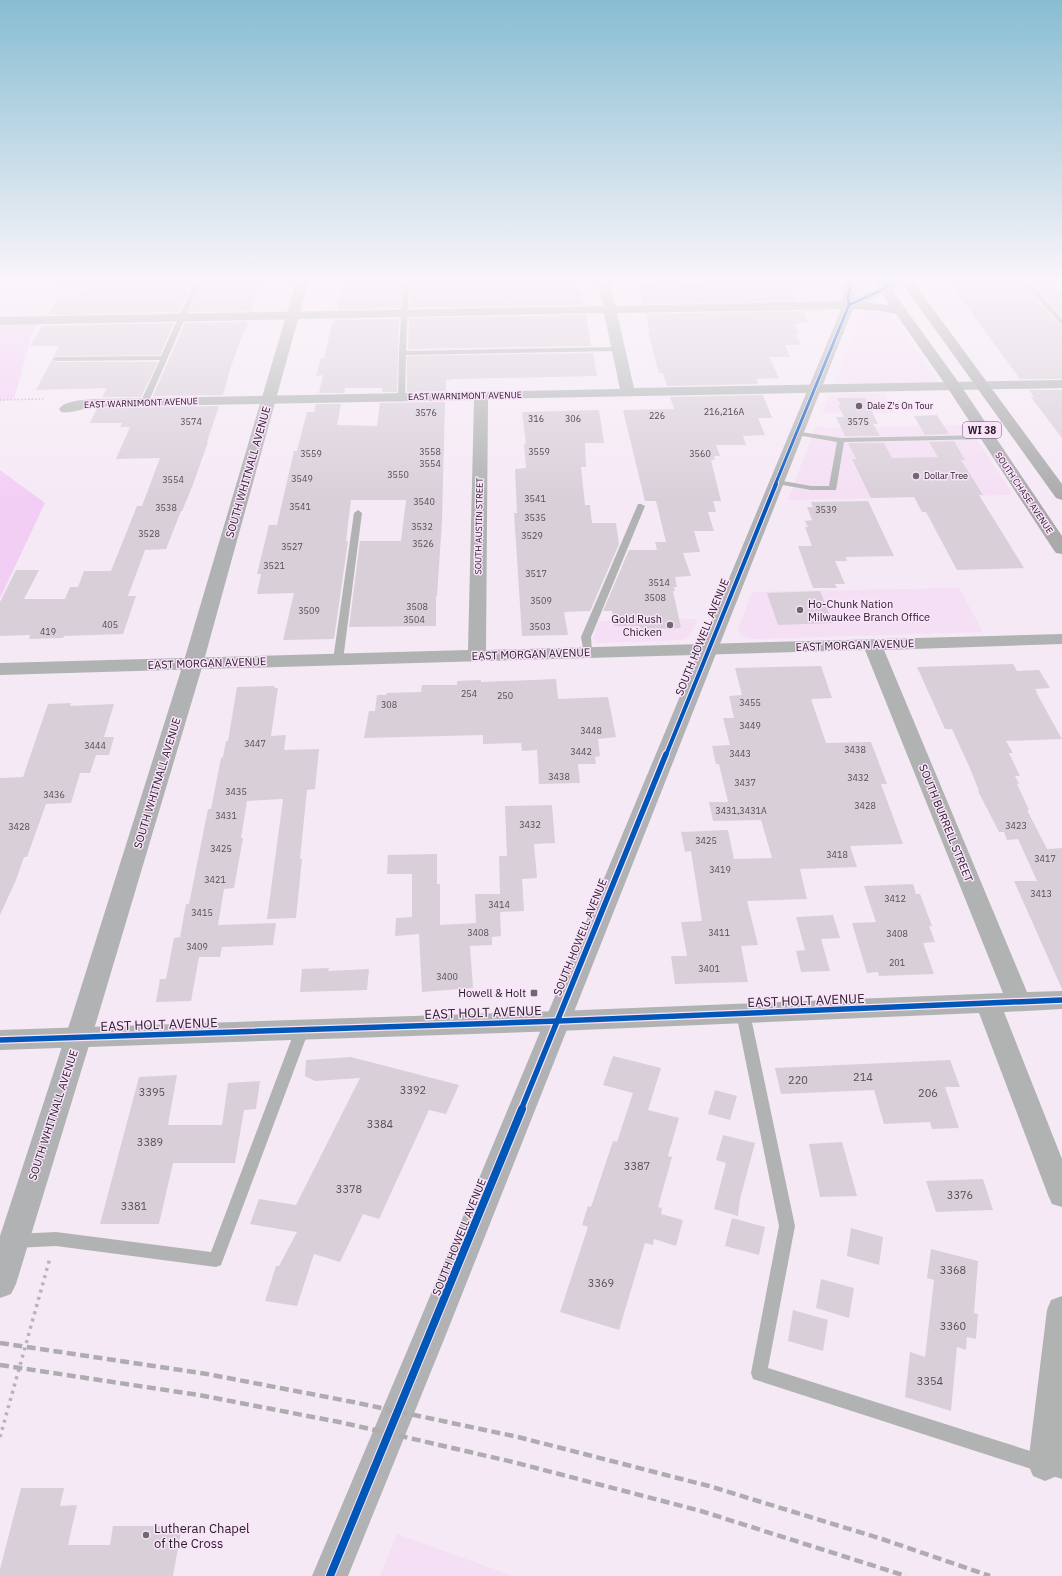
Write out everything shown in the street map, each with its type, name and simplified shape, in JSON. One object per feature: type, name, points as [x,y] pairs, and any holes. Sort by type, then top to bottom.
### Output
[{"type":"main road","name":"SOUTH CHASE AVENUE","points":[[930,353],[954,386],[1062,549]]},
{"type":"main road","name":"WI 38","points":[[960,353],[1062,495]]},
{"type":"main road","points":[[987,437],[1021,436]]},
{"type":"street","name":"SOUTH WHITNALL AVENUE","points":[[0,1284],[78,1038],[193,664],[282,353]]},
{"type":"street","points":[[619,353],[628,393]]},
{"type":"street","name":"SOUTH HOWELL AVENUE","points":[[330,1576],[558,1021],[829,353]]},
{"type":"street","name":"EAST WARNIMONT AVENUE","points":[[66,409],[85,403],[1062,384]]},
{"type":"street","name":"SOUTH AUSTIN STREET","points":[[477,656],[481,396]]},
{"type":"street","name":"EAST MORGAN AVENUE","points":[[0,669],[1062,639]]},
{"type":"street","name":"SOUTH BURRELL STREET","points":[[872,644],[1019,1002]]},
{"type":"street","name":"EAST HOLT AVENUE","points":[[0,1040],[558,1021],[1062,1000]]},
{"type":"street","points":[[988,1003],[1062,1195]]},
{"type":"street","points":[[1053,1467],[1062,1310]]},
{"type":"lane","points":[[145,402],[167,353]]},
{"type":"lane","points":[[400,398],[402,353],[426,353]]},
{"type":"lane","points":[[55,359],[165,358]]},
{"type":"lane","points":[[797,433],[841,440],[987,437]]},
{"type":"lane","points":[[777,482],[811,488],[833,488],[841,440]]},
{"type":"lane","points":[[587,652],[586,637],[641,506]]},
{"type":"lane","points":[[338,660],[358,513]]},
{"type":"lane","points":[[743,1013],[787,1226],[759,1373],[1053,1467]]},
{"type":"lane","points":[[12,1246],[56,1239],[216,1260],[302,1030]]},
{"type":"path","points":[[0,400],[43,400]]},
{"type":"path","points":[[0,1436],[52,1253]]},
{"type":"shaded area","points":[[0,353],[27,353],[14,399],[0,400]]},
{"type":"shaded area","points":[[846,353],[918,353],[938,381],[934,383],[843,384],[837,382],[836,380]]},
{"type":"shaded area","points":[[841,393],[883,393],[895,413],[822,413],[829,396]]},
{"type":"shaded area","points":[[967,425],[1012,493],[1007,495],[788,500],[816,426],[825,428]]},
{"type":"shaded area","points":[[0,470],[45,503],[0,598]]},
{"type":"shaded area","points":[[959,588],[983,632],[753,639],[742,636],[738,630],[752,592]]},
{"type":"shaded area","points":[[697,619],[691,634],[683,640],[596,643],[593,638],[599,621]]},
{"type":"shaded area","points":[[397,1534],[513,1576],[380,1576]]},
{"type":"building","points":[[56,353],[161,353],[160,355],[54,356]]},
{"type":"building","points":[[172,353],[236,353],[223,395],[153,396]]},
{"type":"building","points":[[325,353],[398,353],[397,392],[382,392],[382,388],[345,388],[344,393],[319,393],[323,375],[316,376],[321,358],[324,358]]},
{"type":"building","points":[[593,353],[597,376],[455,379],[446,380],[446,391],[407,392],[407,356]]},
{"type":"building","points":[[654,353],[788,353],[790,357],[769,357],[779,378],[756,379],[758,384],[667,386],[663,373],[659,373]]},
{"type":"building","points":[[1001,353],[1062,353],[1062,379],[1020,379]]},
{"type":"building","points":[[52,360],[55,362],[158,362],[141,397],[102,397],[107,388],[36,390]]},
{"type":"building","points":[[1029,390],[1062,390],[1062,438],[1031,397],[1034,397]]},
{"type":"building","points":[[763,395],[772,418],[758,418],[765,435],[743,436],[746,445],[716,445],[720,456],[714,456],[715,460],[711,460],[721,501],[713,501],[716,512],[708,512],[714,531],[694,531],[700,552],[683,553],[691,576],[675,577],[677,587],[674,587],[675,591],[673,591],[681,628],[641,629],[640,626],[614,626],[612,611],[603,611],[629,550],[657,550],[655,542],[666,542],[656,501],[645,501],[623,410],[674,409],[670,397]]},
{"type":"building","points":[[837,398],[865,398],[878,424],[873,424],[880,436],[845,436],[836,417],[844,417],[838,405],[841,405]]},
{"type":"building","points":[[445,402],[442,521],[436,596],[436,626],[349,627],[360,541],[401,541],[406,500],[351,500],[346,541],[348,541],[334,639],[283,640],[294,593],[257,594],[261,574],[257,574],[269,525],[277,525],[294,451],[297,451],[307,412],[314,412],[316,404],[341,404],[337,425],[377,426],[380,403]]},
{"type":"building","points":[[219,406],[192,487],[166,549],[145,550],[128,596],[136,596],[123,634],[29,639],[30,635],[0,636],[0,602],[16,570],[39,570],[24,599],[65,599],[70,587],[78,587],[84,571],[111,571],[137,506],[142,506],[160,458],[116,459],[130,427],[120,427],[122,423],[90,423],[97,408]]},
{"type":"building","points":[[599,410],[604,443],[585,443],[586,467],[581,467],[585,505],[590,505],[592,523],[616,523],[619,544],[590,611],[564,612],[568,635],[522,636],[514,513],[517,513],[515,469],[526,468],[524,444],[526,444],[522,412]]},
{"type":"building","points":[[937,415],[949,434],[925,435],[914,416]]},
{"type":"building","points":[[954,441],[965,460],[961,460],[983,495],[979,495],[1024,568],[957,570],[926,512],[922,512],[914,497],[871,498],[852,459],[856,459],[848,443],[884,443],[892,458],[938,457],[929,442]]},
{"type":"building","points":[[868,501],[894,556],[846,557],[847,561],[835,561],[845,584],[835,584],[837,588],[813,588],[798,546],[812,546],[805,527],[808,527],[805,521],[812,520],[807,507],[813,507],[811,502]]},
{"type":"building","name":"Ho-Chunk Nation Milwaukee Branch Office","points":[[820,591],[833,623],[778,625],[767,593]]},
{"type":"building","points":[[1013,664],[1017,671],[1039,670],[1050,688],[1035,689],[1036,692],[1062,739],[1006,741],[1013,753],[1009,753],[1020,776],[1015,776],[1019,784],[1017,784],[1029,810],[1027,810],[1047,849],[1062,848],[1062,989],[1014,881],[1037,881],[1018,839],[1007,840],[1004,832],[999,832],[978,791],[969,766],[952,729],[945,729],[917,667]]},
{"type":"building","points":[[821,666],[832,698],[811,699],[826,743],[871,742],[887,784],[881,784],[903,844],[850,846],[857,867],[800,869],[807,899],[747,901],[758,945],[741,946],[748,982],[675,984],[671,956],[687,956],[681,922],[702,921],[691,851],[685,852],[681,832],[728,830],[734,859],[772,858],[761,820],[713,821],[709,802],[728,802],[719,764],[716,764],[712,746],[730,745],[723,718],[734,718],[729,696],[742,695],[735,668]]},
{"type":"building","points":[[556,679],[558,699],[608,697],[616,737],[598,739],[600,756],[595,757],[596,764],[578,764],[580,783],[539,784],[537,750],[522,751],[521,743],[483,744],[483,735],[364,738],[369,711],[375,711],[377,695],[386,695],[387,693],[421,692],[422,685],[457,685],[457,681],[481,680],[481,682]]},
{"type":"building","points":[[275,686],[274,688],[278,688],[271,736],[286,735],[284,750],[319,749],[315,789],[307,790],[296,918],[267,919],[283,799],[247,801],[241,838],[243,838],[234,888],[224,889],[218,925],[276,923],[273,945],[222,947],[220,957],[199,957],[191,1001],[156,1002],[160,979],[166,979],[174,938],[180,937],[186,904],[189,904],[208,809],[211,809],[221,758],[223,757],[226,741],[228,741],[237,687]]},
{"type":"building","points":[[71,703],[70,706],[114,704],[104,737],[114,737],[109,755],[96,755],[90,773],[80,773],[71,803],[46,804],[27,857],[24,857],[16,880],[0,915],[0,778],[23,777],[48,704]]},
{"type":"building","points":[[552,805],[555,843],[534,844],[537,878],[522,879],[524,911],[500,912],[501,936],[492,937],[492,945],[470,946],[473,988],[422,992],[419,934],[395,936],[396,918],[412,917],[412,874],[387,874],[388,855],[437,854],[437,884],[440,884],[440,925],[476,923],[475,894],[500,894],[499,856],[507,856],[505,806]]},
{"type":"building","points":[[913,884],[916,894],[920,894],[932,926],[929,926],[935,942],[923,943],[934,974],[879,976],[878,972],[867,973],[852,923],[876,922],[864,886]]},
{"type":"building","points":[[833,915],[840,938],[821,939],[830,971],[801,972],[796,951],[805,950],[796,917]]},
{"type":"building","points":[[329,968],[328,971],[369,969],[367,990],[300,992],[302,969]]},
{"type":"building","points":[[613,1056],[661,1068],[648,1110],[679,1118],[668,1156],[672,1157],[658,1207],[662,1208],[661,1214],[683,1220],[676,1246],[654,1239],[653,1245],[645,1243],[619,1330],[560,1312],[588,1227],[582,1225],[588,1206],[591,1207],[613,1141],[617,1142],[633,1093],[603,1085]]},
{"type":"building","points":[[351,1057],[459,1085],[446,1114],[429,1110],[379,1219],[363,1214],[340,1262],[314,1254],[297,1306],[265,1301],[276,1266],[279,1266],[297,1232],[250,1224],[259,1199],[296,1205],[360,1078],[315,1081],[305,1076],[306,1060]]},
{"type":"building","points":[[950,1060],[960,1087],[945,1087],[959,1128],[932,1129],[930,1122],[884,1124],[874,1090],[781,1094],[775,1068]]},
{"type":"building","points":[[177,1075],[168,1125],[222,1125],[228,1083],[260,1081],[256,1109],[244,1110],[235,1163],[173,1163],[159,1224],[100,1224],[139,1077]]},
{"type":"building","points":[[715,1090],[737,1096],[730,1120],[708,1114]]},
{"type":"building","points":[[723,1135],[755,1143],[740,1199],[738,1216],[714,1209],[726,1163],[716,1160]]},
{"type":"building","points":[[842,1142],[857,1196],[820,1197],[809,1144]]},
{"type":"building","points":[[983,1179],[993,1210],[936,1212],[926,1181]]},
{"type":"building","points":[[732,1218],[765,1227],[759,1255],[725,1246]]},
{"type":"building","points":[[851,1228],[883,1237],[879,1265],[847,1256]]},
{"type":"building","points":[[931,1249],[978,1261],[974,1313],[978,1314],[976,1339],[967,1337],[966,1350],[957,1347],[951,1411],[905,1397],[910,1352],[925,1357],[934,1280],[927,1278]]},
{"type":"building","points":[[821,1279],[854,1288],[849,1318],[816,1308]]},
{"type":"building","points":[[793,1310],[828,1320],[823,1351],[788,1341]]},
{"type":"building","name":"Lutheran Chapel of the Cross","points":[[21,1488],[64,1488],[60,1506],[77,1505],[68,1545],[110,1545],[113,1526],[182,1526],[173,1576],[0,1576],[0,1569]]},
{"type":"railway","points":[[0,1343],[207,1374],[353,1402],[518,1437],[709,1486],[882,1539],[990,1576]]},
{"type":"railway","points":[[0,1365],[199,1395],[344,1423],[513,1462],[701,1511],[906,1576]]},
{"type":"cycle path","points":[[330,1576],[431,1332],[829,353]]},
{"type":"cycle path","points":[[0,1040],[558,1021],[1062,1000]]},
{"type":"place","name":"Dale Z's On Tour","points":[[859,406]]},
{"type":"place","name":"Dollar Tree","points":[[916,476]]},
{"type":"place","name":"Ho-Chunk Nation Milwaukee Branch Office","points":[[800,610]]},
{"type":"place","name":"Gold Rush Chicken","points":[[670,625]]},
{"type":"place","name":"Howell & Holt","points":[[534,993]]},
{"type":"place","name":"Lutheran Chapel of the Cross","points":[[146,1535]]}]
